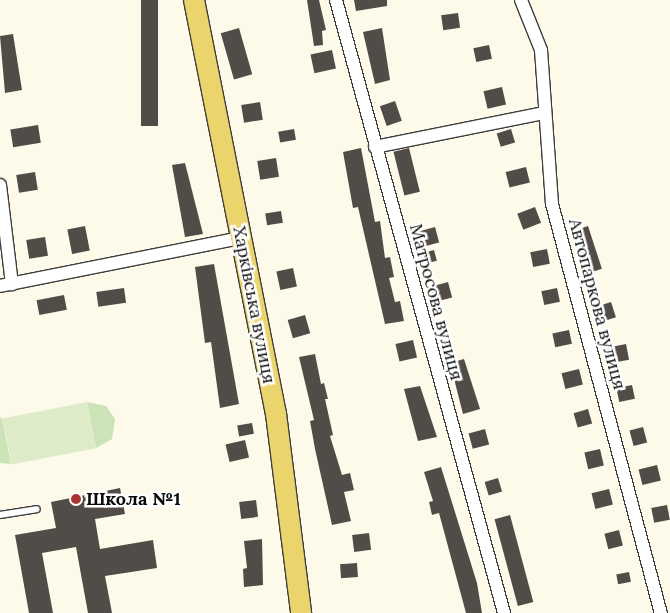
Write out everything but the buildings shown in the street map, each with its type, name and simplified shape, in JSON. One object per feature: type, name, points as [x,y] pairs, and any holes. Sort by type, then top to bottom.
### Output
[{"type":"main road","name":"Харківська вулиця","points":[[194,0],[276,414],[301,613]]},
{"type":"street","name":"Матросова вулиця","points":[[336,0],[504,613]]},
{"type":"street","name":"Автопаркова вулиця","points":[[521,0],[541,50],[552,204],[661,613]]},
{"type":"street","points":[[375,147],[544,113]]},
{"type":"street","points":[[0,184],[6,285],[241,238]]},
{"type":"lane","points":[[0,515],[37,509]]},
{"type":"green space","points":[[87,402],[106,406],[115,419],[112,439],[96,448]]},
{"type":"green space","points":[[87,402],[96,448],[12,465],[3,418]]},
{"type":"green space","points":[[0,418],[2,418],[11,464],[0,463]]},
{"type":"place","name":"Школа №1","points":[[76,499]]}]
